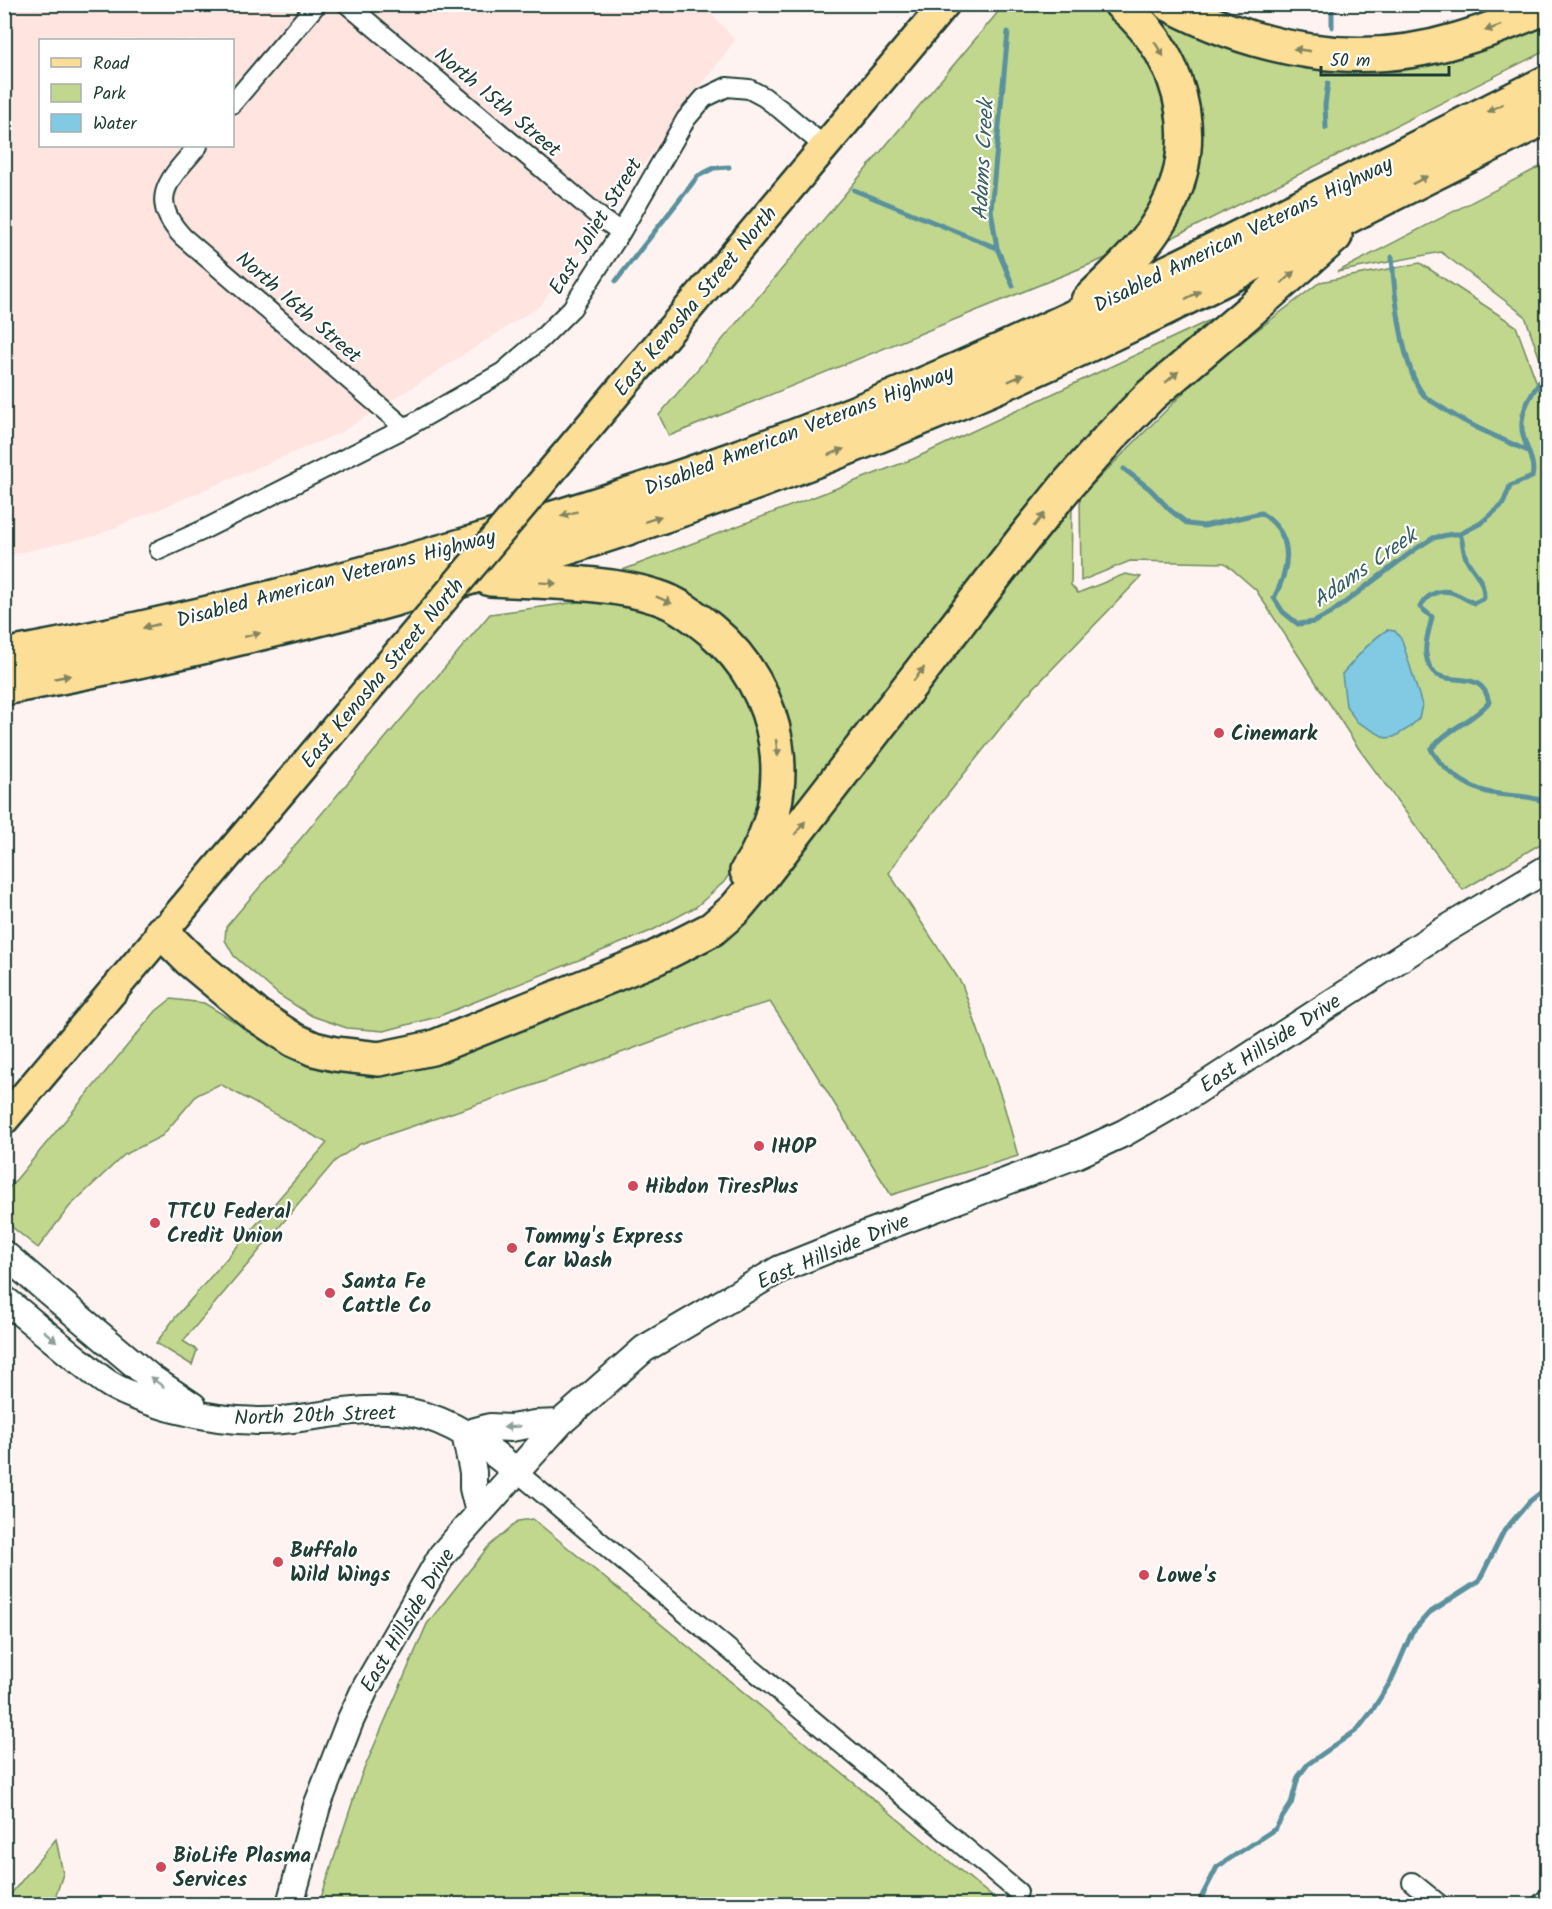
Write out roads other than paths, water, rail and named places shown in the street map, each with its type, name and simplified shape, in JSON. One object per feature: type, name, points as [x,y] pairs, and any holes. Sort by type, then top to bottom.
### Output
[{"type":"highway","points":[[1070,319],[1142,247],[1157,226],[1175,190],[1184,157],[1185,122],[1178,88],[1154,40],[1121,4]]},
{"type":"highway","points":[[1169,4],[1201,21],[1251,39],[1291,49],[1333,55],[1379,54],[1456,41],[1548,6]]},
{"type":"highway","name":"Disabled American Veterans Highway","points":[[4,656],[106,636],[329,584],[458,548],[625,496],[752,451],[884,401],[1070,319],[1212,251],[1548,81]]},
{"type":"highway","name":"Disabled American Veterans Highway","points":[[4,688],[243,638],[375,604],[597,538],[754,483],[871,439],[1012,380],[1151,316],[1548,116]]},
{"type":"highway","points":[[162,932],[191,961],[256,1015],[294,1040],[314,1049],[335,1054],[379,1059],[432,1048],[656,958],[712,928],[735,909],[756,884],[1022,542],[1110,437],[1151,395],[1368,206]]},
{"type":"highway","points":[[162,932],[201,950],[264,1005],[303,1030],[324,1037],[375,1046],[410,1040],[436,1031],[664,941],[708,914],[733,891],[752,865],[762,845],[775,806],[778,786],[777,743],[771,720],[764,698],[744,663],[702,622],[682,608],[659,597],[607,586],[469,577]]},
{"type":"main road","name":"East Kenosha Street North","points":[[4,1120],[945,4]]},
{"type":"street","points":[[234,102],[317,4]]},
{"type":"street","name":"North 15th Street","points":[[347,4],[601,218],[621,232]]},
{"type":"street","name":"East Joliet Street","points":[[159,550],[405,428],[503,372],[572,308],[621,232],[686,119],[704,98],[727,87],[749,89],[764,97],[825,147]]},
{"type":"street","name":"North 16th Street","points":[[197,147],[166,185],[164,200],[167,216],[174,228],[405,428]]},
{"type":"street","name":"East Hillside Drive","points":[[290,1905],[317,1806],[366,1687],[442,1554],[560,1423],[644,1349],[780,1269],[1076,1155],[1124,1133],[1190,1095],[1438,934],[1548,868]]},
{"type":"street","name":"North 20th Street","points":[[4,1254],[151,1378],[205,1415]]},
{"type":"street","name":"North 20th Street","points":[[4,1299],[110,1384],[154,1403],[177,1410],[240,1420],[281,1420],[354,1409],[413,1413],[444,1423],[465,1434],[492,1451],[516,1472]]},
{"type":"street","points":[[479,1512],[465,1434],[490,1427],[511,1428],[560,1423]]},
{"type":"street","points":[[516,1472],[1018,1892]]},
{"type":"street","points":[[1412,1882],[1439,1905]]},
{"type":"street","points":[[1541,1905],[1548,1897]]},
{"type":"water","points":[[1387,630],[1395,631],[1402,640],[1422,705],[1419,718],[1409,728],[1394,737],[1386,738],[1357,722],[1346,706],[1342,674],[1380,634]]},
{"type":"waterway","points":[[1332,4],[1332,27]]},
{"type":"waterway","name":"Adams Creek","points":[[1008,32],[991,210],[997,248],[1013,286]]},
{"type":"waterway","points":[[1326,128],[1325,105],[1328,83]]},
{"type":"waterway","points":[[616,281],[698,176],[714,168],[729,167]]},
{"type":"waterway","points":[[854,190],[997,248]]},
{"type":"waterway","points":[[1392,257],[1404,348],[1416,382],[1423,394],[1459,418],[1528,451]]},
{"type":"waterway","points":[[1460,534],[1481,523],[1503,504],[1510,486],[1532,477],[1533,466],[1523,435],[1523,417],[1528,401],[1548,370]]},
{"type":"waterway","name":"Adams Creek","points":[[1124,469],[1188,524],[1204,526],[1261,513],[1272,521],[1284,541],[1286,551],[1284,574],[1274,598],[1283,612],[1298,624],[1314,622],[1331,613],[1433,538],[1460,534],[1466,558],[1480,581],[1484,598],[1474,603],[1445,591],[1432,594],[1425,600],[1420,607],[1432,617],[1426,640],[1426,654],[1430,668],[1437,675],[1476,683],[1484,689],[1489,702],[1483,709],[1445,735],[1431,749],[1448,770],[1471,786],[1495,794],[1533,798],[1548,803]]},
{"type":"waterway","points":[[1198,1904],[1217,1867],[1275,1829],[1291,1804],[1298,1777],[1308,1764],[1357,1730],[1372,1711],[1392,1679],[1412,1632],[1429,1613],[1479,1581],[1504,1531],[1530,1501],[1548,1487]]},
{"type":"place","name":"Cinemark","points":[[1219,733]]},
{"type":"place","name":"IHOP","points":[[759,1146]]},
{"type":"place","name":"Hibdon TiresPlus","points":[[633,1186]]},
{"type":"place","name":"TTCU Federal Credit Union","points":[[155,1223]]},
{"type":"place","name":"Tommy's Express Car Wash","points":[[512,1248]]},
{"type":"place","name":"Santa Fe Cattle Co","points":[[330,1293]]},
{"type":"place","name":"Buffalo Wild Wings","points":[[278,1562]]},
{"type":"place","name":"Lowe's","points":[[1144,1575]]},
{"type":"place","name":"BioLife Plasma Services","points":[[161,1867]]}]
